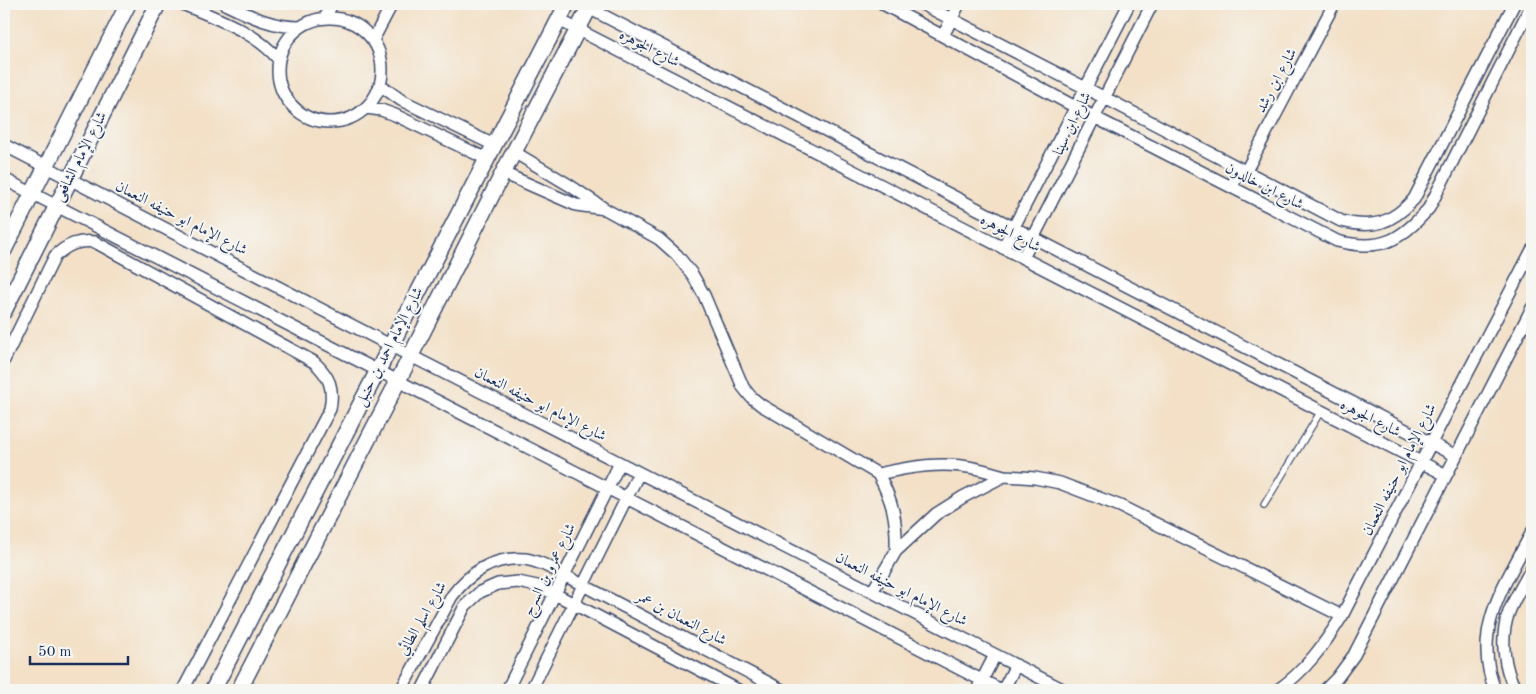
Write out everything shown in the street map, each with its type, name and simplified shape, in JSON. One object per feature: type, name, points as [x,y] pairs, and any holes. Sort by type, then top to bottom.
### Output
[{"type":"street","name":"شارع الإمام الشافعى","points":[[4,250],[128,4]]},
{"type":"street","name":"شارع الإمام الشافعى","points":[[4,311],[158,4]]},
{"type":"street","points":[[183,4],[252,36],[279,60]]},
{"type":"street","points":[[225,4],[271,24],[300,27]]},
{"type":"street","points":[[325,18],[332,4]]},
{"type":"street","points":[[373,40],[392,4]]},
{"type":"street","name":"شارع الإمام احمد بن حنبل","points":[[212,690],[567,4]]},
{"type":"street","name":"شارع ابن خالدون","points":[[883,4],[1094,117],[1337,241],[1354,245],[1371,245],[1388,241],[1404,233],[1417,222],[1428,208],[1532,4]]},
{"type":"street","name":"شارع ابن خالدون","points":[[922,4],[941,8],[951,19],[1341,221],[1357,225],[1373,225],[1389,220],[1403,212],[1414,199],[1514,4]]},
{"type":"street","points":[[943,36],[959,4]]},
{"type":"street","name":"شارع ابن سينا","points":[[1003,248],[1129,4]]},
{"type":"street","name":"شارع ابن سينا","points":[[1022,258],[1152,4]]},
{"type":"street","name":"شارع ابن رشد","points":[[1246,171],[1251,178],[1250,187],[1239,190],[1235,179],[1246,171],[1334,4]]},
{"type":"street","name":"شارع الإمام احمد بن حنبل","points":[[239,690],[578,29],[587,5]]},
{"type":"street","name":"شارع الجوهره","points":[[587,5],[1456,456]]},
{"type":"street","points":[[930,30],[941,8]]},
{"type":"street","points":[[336,18],[352,22],[366,31],[373,40],[380,54],[383,69],[380,85],[374,98],[366,108],[352,118],[336,122],[320,121],[305,116],[292,106],[283,92],[278,76],[279,60],[286,42],[300,27],[312,21],[336,18]]},
{"type":"street","name":"شارع الجوهره","points":[[559,20],[1446,475]]},
{"type":"street","points":[[380,85],[401,100],[494,145]]},
{"type":"street","points":[[366,108],[381,110],[395,115],[487,159]]},
{"type":"street","points":[[1449,131],[1463,138]]},
{"type":"street","name":"شارع الإمام ابو حنيفه النعمان","points":[[4,145],[411,356],[1064,690]]},
{"type":"street","points":[[514,152],[576,188],[605,210],[659,239],[677,255],[692,274],[704,295],[738,378],[751,397],[760,405],[878,474],[888,492],[894,511],[897,531],[896,551]]},
{"type":"street","points":[[503,173],[576,205],[605,210]]},
{"type":"street","points":[[4,179],[607,488],[979,685],[1002,690],[1016,665]]},
{"type":"street","points":[[4,360],[55,256],[68,246],[84,241],[95,242],[314,362],[324,371],[330,383],[332,396],[330,409],[183,690]]},
{"type":"street","name":"شارع الإمام ابو حنيفه النعمان","points":[[1278,690],[1290,682],[1310,663],[1327,641],[1342,616],[1532,250]]},
{"type":"street","points":[[1325,690],[1337,678],[1354,655],[1532,308]]},
{"type":"street","name":"شارع عمرو بن السرح","points":[[507,690],[620,463]]},
{"type":"street","points":[[878,474],[910,467],[941,465],[973,468],[1004,476],[1035,478],[1060,483],[1120,506],[1342,616]]},
{"type":"street","points":[[531,690],[639,472]]},
{"type":"street","points":[[872,592],[896,551],[936,514],[963,497],[1004,476]]},
{"type":"street","points":[[1495,690],[1490,678],[1486,654],[1488,630],[1494,606],[1532,532]]},
{"type":"street","name":"شارع اسلم الطائي","points":[[401,690],[452,596],[462,582],[476,571],[491,564],[507,560],[524,559],[541,563],[564,575]]},
{"type":"street","points":[[1516,690],[1505,660],[1504,636],[1509,612],[1532,567]]},
{"type":"street","name":"شارع النعمان بن عمر","points":[[564,575],[782,690]]},
{"type":"street","name":"شارع اسلم الطائي","points":[[422,690],[465,606],[480,592],[498,584],[518,582],[537,586],[555,594]]},
{"type":"street","points":[[555,594],[738,690]]},
{"type":"street","points":[[979,685],[995,654]]},
{"type":"lane","points":[[1264,504],[1321,411]]}]
